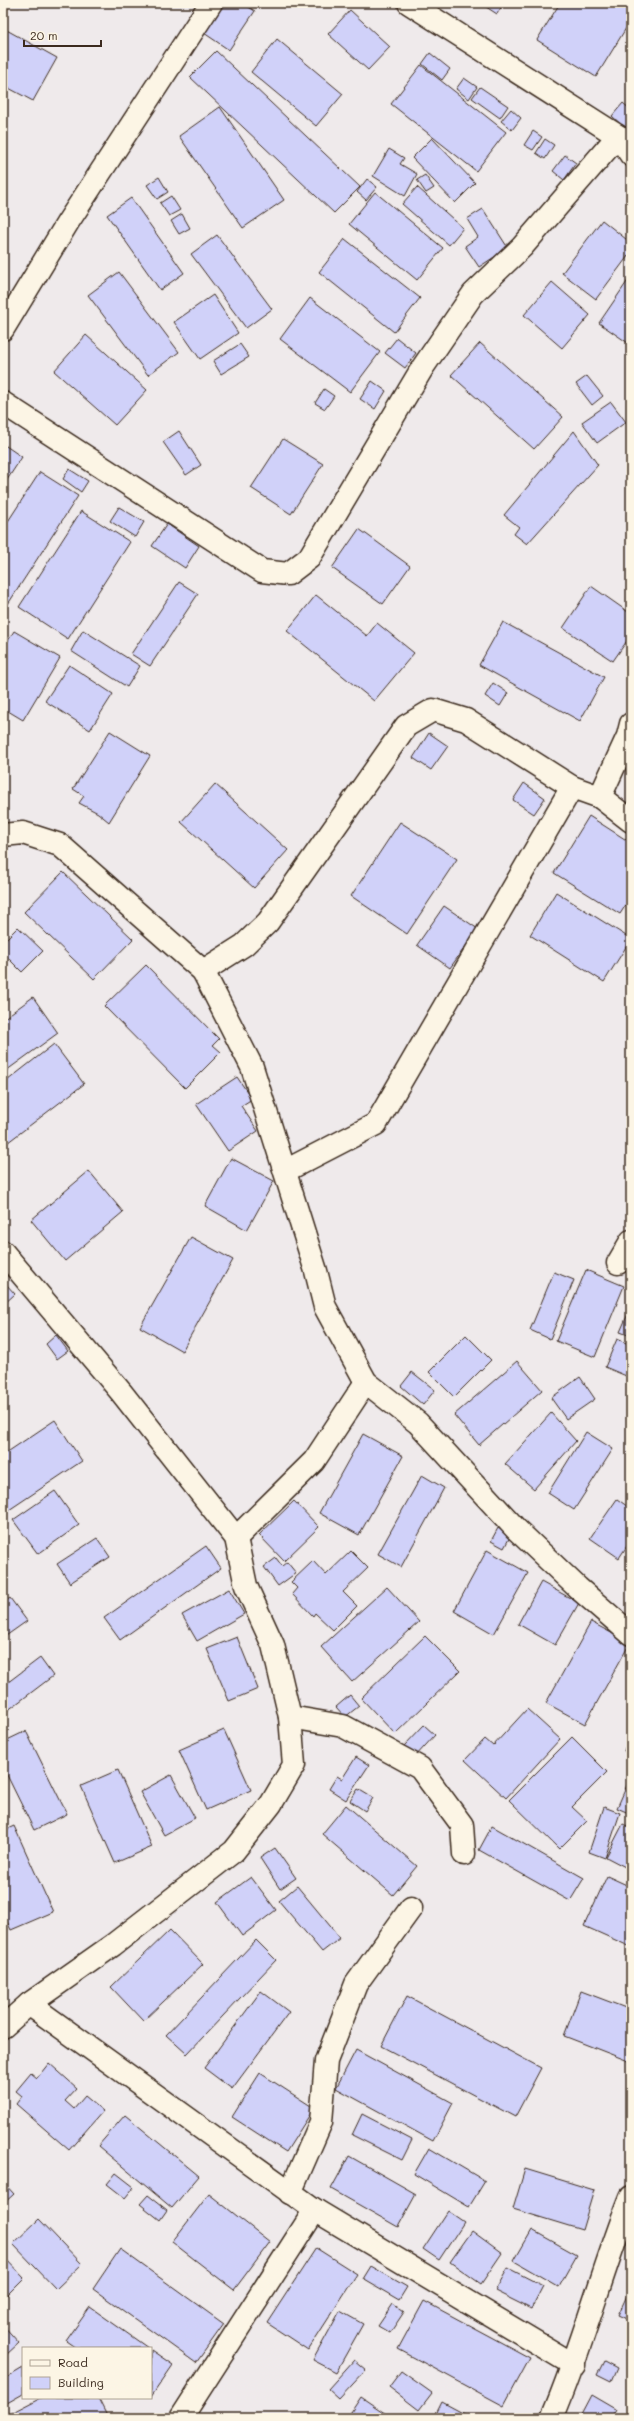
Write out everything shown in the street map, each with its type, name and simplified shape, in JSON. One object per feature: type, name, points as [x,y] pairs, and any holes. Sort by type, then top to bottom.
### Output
[{"type":"street","points":[[3,329],[68,222],[211,3]]},
{"type":"street","points":[[409,3],[618,136],[631,155]]},
{"type":"street","points":[[3,403],[262,571],[288,574],[309,558],[423,368],[472,294],[522,247],[618,136]]},
{"type":"street","points":[[203,971],[244,945],[268,922],[406,726],[433,710],[466,720],[572,787],[600,798],[631,821]]},
{"type":"street","points":[[600,798],[628,736],[631,724]]},
{"type":"street","points":[[285,1171],[376,1124],[572,787]]},
{"type":"street","points":[[3,835],[23,833],[60,845],[203,971],[252,1068],[316,1270],[325,1307],[366,1382],[418,1423],[516,1529],[578,1588],[631,1634]]},
{"type":"street","points":[[618,1263],[631,1241]]},
{"type":"street","points":[[3,1252],[121,1392],[236,1538],[246,1586],[273,1645],[290,1718],[294,1765],[270,1804],[234,1851],[113,1945],[5,2021]]},
{"type":"street","points":[[236,1538],[314,1462],[366,1382]]},
{"type":"street","points":[[290,1718],[343,1726],[420,1768],[462,1825],[464,1854]]},
{"type":"street","points":[[290,2193],[321,2122],[326,2061],[356,1984],[411,1908]]},
{"type":"street","points":[[29,2004],[315,2210],[574,2365]]},
{"type":"street","points":[[552,2418],[574,2365],[615,2236],[631,2197]]},
{"type":"street","points":[[182,2418],[315,2210]]},
{"type":"building","points":[[223,3],[242,3],[255,11],[229,50],[204,33]]},
{"type":"building","points":[[480,3],[504,3],[497,14]]},
{"type":"building","points":[[560,3],[631,3],[631,20],[596,77],[537,40]]},
{"type":"building","points":[[350,10],[390,47],[368,70],[328,34]]},
{"type":"building","points":[[3,28],[57,58],[33,101],[3,85]]},
{"type":"building","points":[[277,39],[343,94],[316,126],[251,72]]},
{"type":"building","points":[[216,51],[360,187],[334,213],[190,77]]},
{"type":"building","points":[[430,53],[450,69],[442,80],[422,64]]},
{"type":"building","points":[[421,65],[506,132],[476,171],[391,104]]},
{"type":"building","points":[[464,78],[477,87],[469,99],[456,89]]},
{"type":"building","points":[[480,87],[508,106],[500,118],[472,98]]},
{"type":"building","points":[[623,103],[631,110],[631,123],[626,129],[612,116]]},
{"type":"building","points":[[220,107],[284,200],[243,228],[179,136]]},
{"type":"building","points":[[511,109],[521,118],[512,130],[501,121]]},
{"type":"building","points":[[533,131],[542,137],[533,150],[524,145]]},
{"type":"building","points":[[432,138],[475,183],[455,203],[412,158]]},
{"type":"building","points":[[545,139],[554,145],[545,159],[536,153]]},
{"type":"building","points":[[389,149],[404,158],[400,164],[417,174],[405,196],[373,176]]},
{"type":"building","points":[[565,155],[576,163],[564,180],[553,171]]},
{"type":"building","points":[[425,175],[434,188],[426,193],[417,180]]},
{"type":"building","points":[[159,177],[168,192],[157,199],[147,185]]},
{"type":"building","points":[[367,179],[377,187],[366,200],[357,192]]},
{"type":"building","points":[[417,187],[463,228],[449,245],[402,204]]},
{"type":"building","points":[[375,192],[443,248],[417,280],[349,224]]},
{"type":"building","points":[[171,196],[180,210],[169,216],[160,203]]},
{"type":"building","points":[[131,198],[184,273],[160,290],[107,215]]},
{"type":"building","points":[[483,209],[508,248],[479,267],[465,246],[478,237],[467,219]]},
{"type":"building","points":[[182,214],[190,228],[179,234],[171,221]]},
{"type":"building","points":[[602,220],[631,243],[631,252],[596,299],[562,273]]},
{"type":"building","points":[[217,235],[272,309],[246,328],[191,254]]},
{"type":"building","points":[[345,239],[420,298],[394,332],[319,272]]},
{"type":"building","points":[[119,272],[179,352],[148,375],[88,295]]},
{"type":"building","points":[[631,276],[631,345],[599,323]]},
{"type":"building","points":[[552,282],[590,315],[562,348],[524,315]]},
{"type":"building","points":[[213,295],[238,333],[200,359],[174,322]]},
{"type":"building","points":[[310,298],[380,352],[350,392],[280,339]]},
{"type":"building","points":[[86,335],[147,390],[115,425],[54,371]]},
{"type":"building","points":[[397,338],[416,353],[405,368],[385,353]]},
{"type":"building","points":[[480,343],[563,417],[534,449],[451,375]]},
{"type":"building","points":[[240,344],[249,357],[221,374],[213,361]]},
{"type":"building","points":[[587,376],[603,396],[592,405],[576,384]]},
{"type":"building","points":[[372,381],[386,391],[375,409],[360,399]]},
{"type":"building","points":[[324,389],[334,396],[325,409],[315,403]]},
{"type":"building","points":[[611,402],[626,422],[597,443],[582,422]]},
{"type":"building","points":[[179,431],[201,465],[186,475],[163,442]]},
{"type":"building","points":[[574,431],[598,465],[527,544],[514,534],[519,527],[504,515]]},
{"type":"building","points":[[283,439],[323,464],[291,514],[251,488]]},
{"type":"building","points":[[3,444],[22,457],[3,486]]},
{"type":"building","points":[[69,469],[88,481],[81,492],[63,479]]},
{"type":"building","points":[[40,472],[78,496],[8,604],[3,600],[3,529]]},
{"type":"building","points":[[119,507],[144,522],[135,537],[110,521]]},
{"type":"building","points":[[81,511],[130,542],[68,639],[19,607]]},
{"type":"building","points":[[167,524],[199,546],[185,568],[152,546]]},
{"type":"building","points":[[359,529],[410,566],[383,604],[332,568]]},
{"type":"building","points":[[179,582],[198,594],[150,666],[131,654]]},
{"type":"building","points":[[591,586],[631,614],[631,635],[613,661],[563,628]]},
{"type":"building","points":[[316,595],[367,636],[377,623],[414,653],[374,701],[287,631]]},
{"type":"building","points":[[503,622],[604,677],[580,721],[479,665]]},
{"type":"building","points":[[83,630],[140,666],[127,687],[71,651]]},
{"type":"building","points":[[14,631],[60,658],[23,720],[3,708],[3,649]]},
{"type":"building","points":[[69,665],[113,694],[90,730],[45,701]]},
{"type":"building","points":[[493,683],[508,693],[500,706],[485,696]]},
{"type":"building","points":[[110,731],[150,756],[109,822],[98,813],[79,803],[84,796],[73,789]]},
{"type":"building","points":[[429,733],[448,746],[431,770],[413,758]]},
{"type":"building","points":[[524,783],[545,798],[534,814],[513,800]]},
{"type":"building","points":[[215,784],[288,850],[254,888],[181,822]]},
{"type":"building","points":[[589,816],[631,843],[631,897],[620,914],[554,873]]},
{"type":"building","points":[[400,822],[457,859],[407,934],[351,896]]},
{"type":"building","points":[[63,872],[133,939],[94,979],[24,912]]},
{"type":"building","points":[[556,892],[631,939],[604,982],[530,935]]},
{"type":"building","points":[[444,906],[478,929],[450,968],[417,945]]},
{"type":"building","points":[[18,927],[43,951],[22,972],[3,953],[3,942]]},
{"type":"building","points":[[146,965],[219,1039],[213,1045],[221,1052],[185,1088],[104,1006]]},
{"type":"building","points":[[33,997],[58,1033],[3,1073],[3,1019]]},
{"type":"building","points":[[54,1044],[84,1084],[3,1146],[3,1084]]},
{"type":"building","points":[[237,1077],[252,1099],[241,1106],[258,1131],[228,1151],[196,1104]]},
{"type":"building","points":[[231,1158],[274,1181],[247,1230],[205,1206]]},
{"type":"building","points":[[89,1171],[123,1212],[65,1261],[31,1220]]},
{"type":"building","points":[[191,1237],[233,1260],[182,1351],[140,1327]]},
{"type":"building","points":[[586,1270],[624,1286],[595,1357],[556,1341]]},
{"type":"building","points":[[554,1272],[574,1280],[550,1339],[530,1330]]},
{"type":"building","points":[[5,1283],[15,1294],[3,1305],[3,1285]]},
{"type":"building","points":[[631,1307],[631,1336],[620,1332]]},
{"type":"building","points":[[56,1335],[68,1351],[57,1359],[46,1344]]},
{"type":"building","points":[[466,1335],[491,1360],[454,1397],[429,1372]]},
{"type":"building","points":[[617,1339],[631,1345],[631,1378],[605,1367]]},
{"type":"building","points":[[517,1361],[542,1390],[479,1445],[454,1415]]},
{"type":"building","points":[[412,1372],[435,1390],[423,1405],[401,1386]]},
{"type":"building","points":[[580,1377],[595,1399],[566,1419],[551,1398]]},
{"type":"building","points":[[551,1413],[576,1441],[534,1489],[505,1464]]},
{"type":"building","points":[[55,1420],[82,1461],[3,1514],[3,1455]]},
{"type":"building","points":[[586,1432],[613,1449],[574,1510],[548,1493]]},
{"type":"building","points":[[363,1434],[403,1456],[359,1535],[319,1513]]},
{"type":"building","points":[[422,1475],[444,1488],[401,1567],[378,1554]]},
{"type":"building","points":[[55,1491],[79,1525],[38,1554],[13,1520]]},
{"type":"building","points":[[617,1499],[631,1509],[631,1540],[619,1558],[590,1538]]},
{"type":"building","points":[[294,1501],[319,1527],[284,1561],[259,1535]]},
{"type":"building","points":[[498,1528],[511,1535],[504,1548],[491,1541]]},
{"type":"building","points":[[97,1538],[110,1557],[70,1583],[57,1564]]},
{"type":"building","points":[[206,1546],[221,1568],[120,1640],[104,1618]]},
{"type":"building","points":[[487,1550],[528,1573],[494,1634],[454,1611]]},
{"type":"building","points":[[351,1551],[368,1568],[343,1592],[357,1606],[333,1630],[315,1613],[313,1616],[292,1594],[297,1588],[291,1582],[313,1561],[326,1575]]},
{"type":"building","points":[[276,1558],[282,1566],[287,1562],[296,1573],[278,1586],[264,1567]]},
{"type":"building","points":[[541,1582],[579,1603],[555,1645],[518,1624]]},
{"type":"building","points":[[387,1587],[419,1622],[352,1682],[321,1647]]},
{"type":"building","points":[[229,1589],[244,1614],[197,1641],[182,1615]]},
{"type":"building","points":[[10,1598],[27,1621],[3,1638],[3,1603]]},
{"type":"building","points":[[591,1622],[630,1643],[585,1724],[546,1703]]},
{"type":"building","points":[[425,1636],[460,1671],[395,1734],[361,1698]]},
{"type":"building","points":[[237,1637],[258,1689],[229,1701],[207,1649]]},
{"type":"building","points":[[40,1658],[53,1676],[3,1714],[3,1686]]},
{"type":"building","points":[[350,1695],[359,1706],[345,1717],[336,1707]]},
{"type":"building","points":[[527,1709],[560,1739],[506,1798],[465,1760],[485,1739],[493,1746]]},
{"type":"building","points":[[424,1725],[435,1735],[415,1757],[404,1746]]},
{"type":"building","points":[[224,1730],[251,1790],[206,1810],[179,1750]]},
{"type":"building","points":[[26,1731],[67,1814],[34,1830],[3,1767],[3,1742]]},
{"type":"building","points":[[631,1731],[631,1754],[624,1751]]},
{"type":"building","points":[[572,1737],[607,1772],[572,1807],[587,1821],[559,1849],[509,1800]]},
{"type":"building","points":[[356,1757],[369,1765],[346,1800],[329,1789],[337,1776],[342,1779]]},
{"type":"building","points":[[118,1770],[152,1847],[115,1863],[81,1786]]},
{"type":"building","points":[[171,1775],[195,1818],[164,1835],[140,1792]]},
{"type":"building","points":[[631,1776],[631,1814],[617,1808]]},
{"type":"building","points":[[358,1789],[373,1798],[365,1811],[350,1801]]},
{"type":"building","points":[[346,1805],[417,1866],[393,1895],[322,1834]]},
{"type":"building","points":[[604,1807],[620,1813],[605,1858],[589,1852]]},
{"type":"building","points":[[623,1824],[631,1828],[631,1870],[606,1857]]},
{"type":"building","points":[[14,1826],[53,1912],[11,1930],[3,1913],[3,1831]]},
{"type":"building","points":[[492,1826],[584,1878],[570,1901],[479,1850]]},
{"type":"building","points":[[275,1848],[296,1878],[280,1889],[260,1858]]},
{"type":"building","points":[[607,1876],[631,1887],[631,1947],[584,1926]]},
{"type":"building","points":[[251,1877],[276,1910],[242,1936],[217,1902]]},
{"type":"building","points":[[297,1886],[340,1938],[322,1952],[279,1901]]},
{"type":"building","points":[[170,1930],[203,1964],[143,2021],[111,1987]]},
{"type":"building","points":[[256,1940],[276,1960],[187,2054],[166,2035]]},
{"type":"building","points":[[3,1948],[7,1954],[3,1957]]},
{"type":"building","points":[[261,1991],[289,2012],[232,2089],[204,2068]]},
{"type":"building","points":[[581,1991],[631,2010],[631,2062],[564,2036]]},
{"type":"building","points":[[407,1996],[541,2068],[515,2117],[381,2046]]},
{"type":"building","points":[[356,2050],[453,2103],[433,2141],[336,2088]]},
{"type":"building","points":[[49,2063],[77,2088],[65,2101],[74,2109],[85,2096],[103,2111],[69,2150],[16,2104],[22,2096],[16,2091],[31,2073],[37,2078]]},
{"type":"building","points":[[260,2073],[314,2108],[286,2152],[232,2117]]},
{"type":"building","points":[[362,2114],[412,2140],[402,2160],[352,2135]]},
{"type":"building","points":[[125,2115],[199,2176],[172,2208],[98,2146]]},
{"type":"building","points":[[429,2148],[485,2181],[469,2207],[414,2174]]},
{"type":"building","points":[[349,2156],[416,2194],[398,2227],[331,2189]]},
{"type":"building","points":[[525,2169],[594,2190],[582,2230],[513,2209]]},
{"type":"building","points":[[116,2173],[134,2187],[125,2198],[107,2184]]},
{"type":"building","points":[[3,2182],[14,2194],[3,2204]]},
{"type":"building","points":[[209,2194],[270,2242],[234,2290],[172,2242]]},
{"type":"building","points":[[148,2195],[167,2210],[160,2220],[140,2204]]},
{"type":"building","points":[[448,2211],[464,2222],[439,2260],[423,2249]]},
{"type":"building","points":[[39,2219],[82,2264],[56,2289],[13,2244]]},
{"type":"building","points":[[532,2230],[577,2255],[559,2287],[514,2261]]},
{"type":"building","points":[[472,2231],[502,2253],[481,2284],[450,2262]]},
{"type":"building","points":[[316,2248],[357,2274],[308,2350],[267,2323]]},
{"type":"building","points":[[120,2249],[224,2324],[196,2363],[93,2289]]},
{"type":"building","points":[[3,2256],[24,2278],[3,2299]]},
{"type":"building","points":[[371,2266],[407,2287],[399,2300],[363,2279]]},
{"type":"building","points":[[508,2268],[543,2286],[531,2309],[495,2291]]},
{"type":"building","points":[[631,2289],[631,2321],[618,2315]]},
{"type":"building","points":[[424,2301],[530,2358],[504,2406],[398,2349]]},
{"type":"building","points":[[393,2304],[404,2312],[390,2333],[378,2326]]},
{"type":"building","points":[[90,2307],[147,2347],[75,2347],[66,2341]]},
{"type":"building","points":[[340,2311],[363,2324],[336,2372],[313,2360]]},
{"type":"building","points":[[3,2325],[19,2343],[6,2355],[3,2351]]},
{"type":"building","points":[[152,2351],[173,2365],[152,2396]]},
{"type":"building","points":[[354,2360],[366,2370],[339,2399],[328,2389]]},
{"type":"building","points":[[604,2361],[617,2368],[611,2382],[597,2375]]},
{"type":"building","points":[[22,2369],[22,2395],[7,2403],[3,2396],[3,2380]]},
{"type":"building","points":[[401,2371],[432,2393],[419,2410],[389,2387]]},
{"type":"building","points":[[592,2395],[616,2409],[611,2418],[589,2418],[582,2414]]},
{"type":"building","points":[[361,2397],[392,2418],[347,2418]]},
{"type":"building","points":[[38,2399],[98,2399],[108,2418],[8,2418],[7,2415]]},
{"type":"building","points":[[442,2402],[472,2418],[434,2418]]}]
